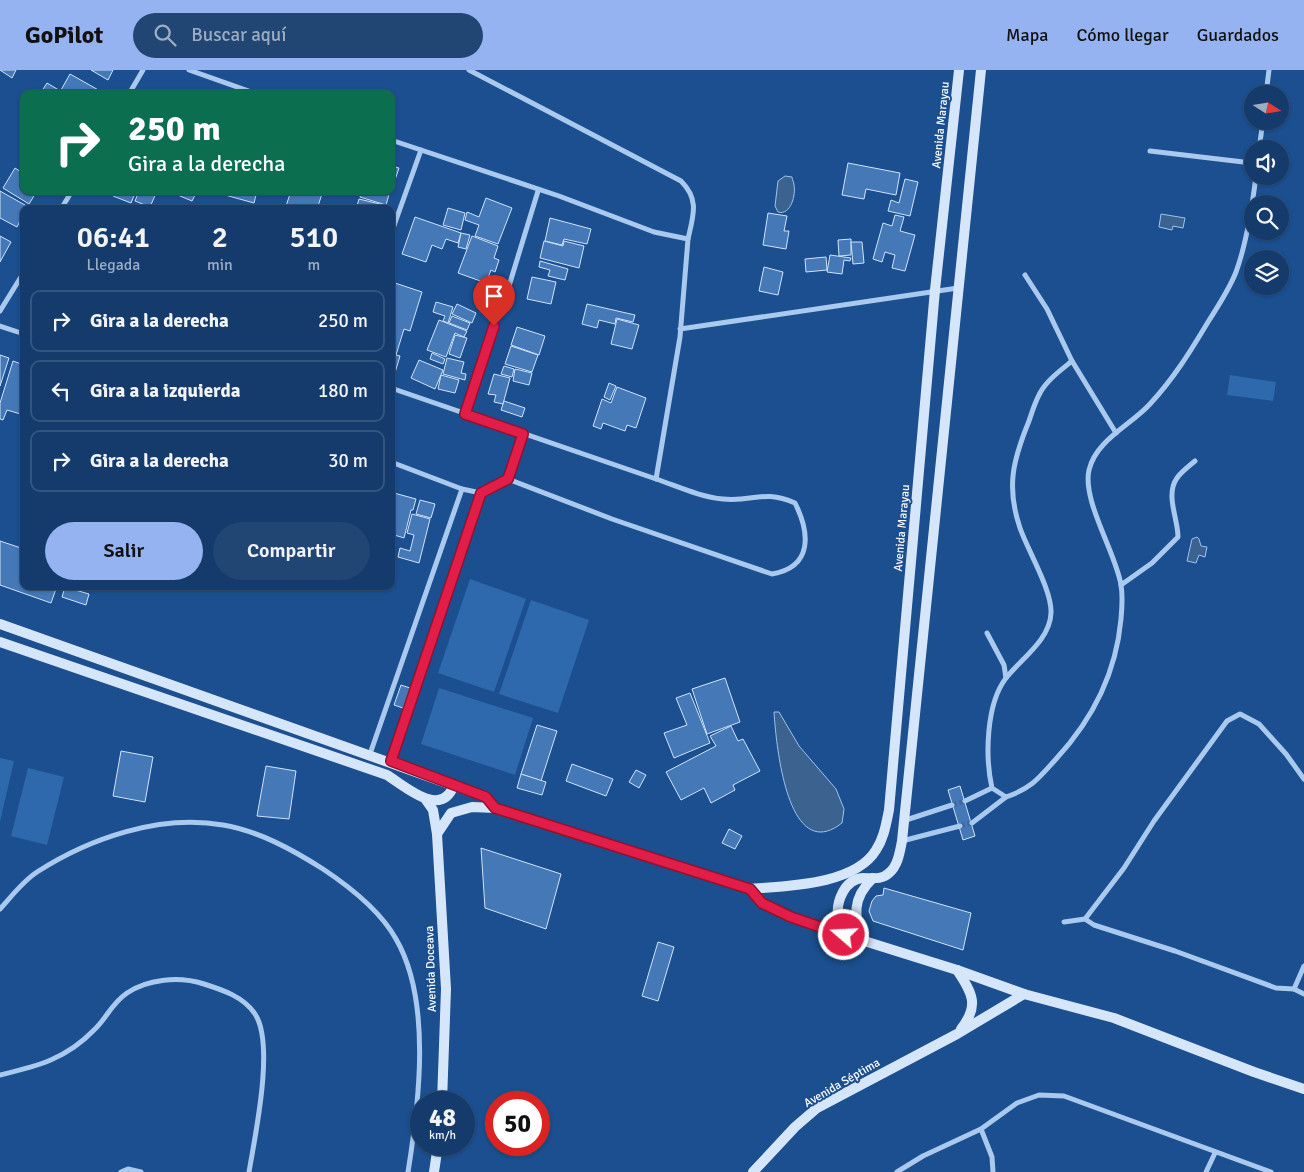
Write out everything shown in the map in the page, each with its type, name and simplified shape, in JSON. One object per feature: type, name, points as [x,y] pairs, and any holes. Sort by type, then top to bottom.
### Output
[{"type":"main road","name":"Avenida Marayau","points":[[750,889],[798,885],[829,879],[856,869],[875,852],[884,834],[889,810],[895,753],[935,290],[959,70]]},
{"type":"main road","points":[[844,935],[838,916],[838,907],[843,892],[852,881],[860,878],[888,875],[896,864],[902,841],[981,70]]},
{"type":"main road","points":[[0,624],[391,761],[486,797],[495,808]]},
{"type":"main road","points":[[0,642],[387,775],[426,800],[440,800],[448,796],[454,785]]},
{"type":"main road","name":"Avenida Doceava","points":[[426,800],[433,810],[437,834],[446,989],[442,1091]]},
{"type":"main road","points":[[437,834],[451,813],[472,807],[495,808],[750,889],[762,903],[791,917],[864,942],[957,970],[1024,994],[1114,1018],[1254,1072],[1304,1089]]},
{"type":"main road","points":[[864,942],[856,922],[856,906],[859,894],[873,878]]},
{"type":"main road","name":"Avenida Séptima","points":[[957,970],[970,990],[973,1006],[969,1018],[957,1034]]},
{"type":"main road","name":"Avenida Séptima","points":[[753,1172],[794,1127],[818,1108],[957,1034],[1024,994]]},
{"type":"main road","points":[[434,1172],[436,1156]]},
{"type":"street","points":[[131,90],[143,70]]},
{"type":"street","points":[[189,70],[245,90]]},
{"type":"street","points":[[470,70],[681,182],[688,188],[694,200],[688,239],[680,329],[656,479]]},
{"type":"street","points":[[1267,85],[1269,70]]},
{"type":"street","points":[[395,141],[654,232],[688,239]]},
{"type":"street","points":[[395,223],[421,150]]},
{"type":"street","points":[[1150,151],[1244,162]]},
{"type":"street","points":[[972,823],[1006,797],[1035,784],[1070,744],[1096,706],[1108,680],[1119,641],[1122,586],[1097,518],[1090,491],[1089,470],[1099,450],[1116,433],[1149,406],[1181,367],[1222,299],[1236,273],[1245,241],[1254,185]]},
{"type":"street","points":[[509,286],[538,190]]},
{"type":"street","points":[[1026,275],[1047,309],[1072,361],[1116,433]]},
{"type":"street","points":[[0,311],[20,278]]},
{"type":"street","points":[[680,329],[935,290],[959,288]]},
{"type":"street","points":[[0,326],[20,333]]},
{"type":"street","points":[[465,414],[494,326]]},
{"type":"street","points":[[1006,797],[992,788],[987,767],[992,710],[996,694],[1006,678],[1039,641],[1051,614],[1049,598],[1020,527],[1011,493],[1012,473],[1018,448],[1040,392],[1053,377],[1072,361]]},
{"type":"street","points":[[395,389],[707,496],[741,500],[763,495],[780,496],[795,503],[806,532],[804,552],[797,564],[784,572],[772,574],[612,519],[508,479]]},
{"type":"street","points":[[395,464],[462,489],[481,493],[508,479],[523,434]]},
{"type":"street","points":[[1122,586],[1152,563],[1178,537],[1178,524],[1171,493],[1176,478],[1195,461]]},
{"type":"street","points":[[370,754],[462,489]]},
{"type":"street","points":[[391,761],[481,493]]},
{"type":"street","points":[[987,633],[1004,665],[1006,678]]},
{"type":"street","points":[[1085,919],[1120,875],[1154,821],[1227,721],[1240,714],[1259,724],[1286,754],[1304,779]]},
{"type":"street","points":[[964,801],[992,788]]},
{"type":"street","points":[[903,821],[952,805]]},
{"type":"street","points":[[0,909],[36,873],[64,857],[123,832],[159,824],[194,822],[223,825],[244,830],[294,851],[333,876],[370,906],[396,938],[411,977],[417,1014],[420,1072],[416,1123],[408,1172]]},
{"type":"street","points":[[902,841],[960,826]]},
{"type":"street","points":[[1064,922],[1085,919],[1094,925],[1175,951],[1276,988],[1294,989],[1304,994]]},
{"type":"street","points":[[1294,989],[1304,966]]},
{"type":"street","points":[[0,1075],[30,1068],[62,1055],[80,1043],[96,1028],[110,1008],[127,993],[151,982],[179,980],[201,983],[223,991],[243,1000],[256,1015],[262,1032],[264,1062],[249,1172]]},
{"type":"street","points":[[897,1172],[923,1156],[981,1129],[1016,1103],[1038,1095],[1064,1096],[1271,1172]]},
{"type":"street","points":[[981,1129],[992,1157],[993,1172]]},
{"type":"street","points":[[1206,1172],[1215,1153]]},
{"type":"street","points":[[121,1172],[128,1169],[141,1172]]},
{"type":"shaded area","points":[[785,176],[792,177],[794,184],[793,199],[786,211],[778,212],[775,206],[778,181]]},
{"type":"shaded area","points":[[1161,214],[1185,218],[1183,228],[1173,226],[1172,230],[1159,227]]},
{"type":"shaded area","points":[[1230,375],[1276,382],[1273,401],[1227,395]]},
{"type":"shaded area","points":[[1197,537],[1201,546],[1207,547],[1205,557],[1199,555],[1196,563],[1187,561],[1192,539]]},
{"type":"shaded area","points":[[470,579],[526,599],[494,692],[438,673]]},
{"type":"shaded area","points":[[531,600],[589,620],[558,713],[499,694]]},
{"type":"shaded area","points":[[439,688],[533,718],[515,775],[421,744]]},
{"type":"shaded area","points":[[774,712],[779,712],[799,746],[836,789],[844,809],[842,823],[823,832],[808,828],[797,815],[788,795],[782,772]]},
{"type":"shaded area","points":[[0,758],[14,761],[0,822]]},
{"type":"shaded area","points":[[28,768],[64,777],[47,845],[11,836]]},
{"type":"building","points":[[0,70],[16,70],[12,78]]},
{"type":"building","points":[[91,70],[113,70],[108,80]]},
{"type":"building","points":[[70,74],[98,90],[61,90]]},
{"type":"building","points":[[47,83],[59,90],[43,90]]},
{"type":"building","points":[[848,163],[900,173],[896,195],[866,189],[864,199],[842,195]]},
{"type":"building","points":[[395,167],[399,168],[395,180]]},
{"type":"building","points":[[15,168],[20,171],[20,195],[35,195],[29,204],[3,188]]},
{"type":"building","points":[[905,179],[918,182],[910,216],[888,211],[891,200],[899,203]]},
{"type":"building","points":[[0,191],[25,205],[20,205],[20,221],[17,227],[0,218]]},
{"type":"building","points":[[113,195],[134,195],[131,203]]},
{"type":"building","points":[[137,195],[155,195],[151,205],[135,201]]},
{"type":"building","points":[[178,195],[195,195],[192,201]]},
{"type":"building","points":[[225,195],[256,195],[254,203]]},
{"type":"building","points":[[290,195],[322,195],[318,205],[286,205]]},
{"type":"building","points":[[360,195],[389,195],[386,205],[360,197]]},
{"type":"building","points":[[486,198],[512,208],[498,244],[475,236],[479,225],[465,220],[467,212],[479,217]]},
{"type":"building","points":[[359,199],[384,205],[357,205]]},
{"type":"building","points":[[448,208],[465,213],[461,230],[443,225]]},
{"type":"building","points":[[768,213],[787,216],[784,231],[789,231],[786,249],[763,245]]},
{"type":"building","points":[[895,215],[904,217],[900,231],[915,235],[905,271],[892,268],[895,255],[885,252],[882,262],[873,259],[883,223],[892,226]]},
{"type":"building","points":[[415,217],[461,233],[458,243],[446,239],[442,249],[432,245],[426,262],[402,254]]},
{"type":"building","points":[[550,218],[591,229],[587,244],[564,239],[562,245],[545,241]]},
{"type":"building","points":[[461,233],[470,235],[466,249],[458,247]]},
{"type":"building","points":[[0,236],[11,242],[0,262]]},
{"type":"building","points":[[472,236],[498,246],[494,258],[499,260],[495,272],[491,270],[486,283],[458,273]]},
{"type":"building","points":[[851,239],[851,255],[839,256],[838,240]]},
{"type":"building","points":[[544,241],[563,246],[564,241],[584,246],[579,268],[540,258]]},
{"type":"building","points":[[851,242],[862,242],[864,263],[853,264]]},
{"type":"building","points":[[830,255],[851,258],[850,261],[844,260],[842,274],[827,272]]},
{"type":"building","points":[[826,257],[827,270],[806,272],[805,259]]},
{"type":"building","points":[[540,261],[568,269],[565,280],[548,276],[550,270],[539,267]]},
{"type":"building","points":[[764,267],[783,272],[778,295],[759,291]]},
{"type":"building","points":[[532,277],[556,282],[551,304],[527,299]]},
{"type":"building","points":[[395,283],[422,292],[410,331],[404,329],[396,355],[400,356],[395,373]]},
{"type":"building","points":[[436,302],[453,307],[448,323],[443,321],[445,316],[433,312]]},
{"type":"building","points":[[457,304],[476,313],[472,323],[452,314]]},
{"type":"building","points":[[587,304],[635,315],[633,322],[616,318],[615,324],[599,320],[597,328],[582,324]]},
{"type":"building","points":[[452,316],[470,323],[467,330],[449,323]]},
{"type":"building","points":[[617,319],[639,325],[632,349],[611,344]]},
{"type":"building","points":[[439,320],[467,331],[464,337],[455,333],[446,357],[427,350]]},
{"type":"building","points":[[517,327],[545,336],[539,355],[511,345]]},
{"type":"building","points":[[455,335],[467,338],[460,358],[449,354]]},
{"type":"building","points":[[511,346],[538,355],[532,372],[505,364]]},
{"type":"building","points":[[432,353],[445,359],[443,364],[430,359]]},
{"type":"building","points":[[0,355],[9,358],[0,386]]},
{"type":"building","points":[[447,358],[464,362],[461,373],[466,374],[465,380],[443,374]]},
{"type":"building","points":[[419,360],[443,370],[435,389],[411,378]]},
{"type":"building","points":[[13,361],[20,364],[20,414],[7,410],[3,420],[0,419],[0,403]]},
{"type":"building","points":[[504,366],[514,369],[512,377],[501,374]]},
{"type":"building","points":[[515,369],[532,373],[529,385],[513,381]]},
{"type":"building","points":[[494,374],[510,378],[503,404],[494,402],[496,395],[488,394]]},
{"type":"building","points":[[441,375],[459,380],[455,393],[438,389]]},
{"type":"building","points":[[609,383],[616,386],[610,400],[604,397]]},
{"type":"building","points":[[617,387],[646,398],[636,428],[627,425],[625,431],[603,423],[601,429],[593,426],[602,399],[611,403]]},
{"type":"building","points":[[504,401],[525,408],[522,417],[501,410]]},
{"type":"building","points":[[395,493],[416,499],[413,510],[411,510],[404,538],[395,535]]},
{"type":"building","points":[[420,500],[435,504],[431,518],[416,514]]},
{"type":"building","points":[[412,514],[430,519],[419,563],[398,557],[400,548],[410,551],[414,535],[407,533]]},
{"type":"building","points":[[0,541],[20,548],[20,590],[56,590],[51,603],[0,585]]},
{"type":"building","points":[[64,590],[75,590],[89,594],[86,605],[62,597]]},
{"type":"building","points":[[725,678],[740,722],[707,734],[692,689]]},
{"type":"building","points":[[401,685],[410,688],[403,708],[394,705]]},
{"type":"building","points":[[690,693],[710,743],[674,758],[664,733],[687,725],[676,698]]},
{"type":"building","points":[[537,725],[557,731],[541,781],[521,774]]},
{"type":"building","points":[[731,726],[738,741],[743,739],[760,771],[733,785],[735,790],[711,803],[704,788],[681,800],[666,772],[716,746],[710,736]]},
{"type":"building","points":[[121,751],[153,757],[145,802],[113,796]]},
{"type":"building","points":[[572,764],[613,779],[606,796],[566,781]]},
{"type":"building","points":[[266,766],[296,771],[289,819],[257,816]]},
{"type":"building","points":[[636,770],[646,775],[639,788],[629,782]]},
{"type":"building","points":[[521,774],[546,782],[542,795],[517,788]]},
{"type":"building","points":[[960,786],[975,836],[963,840],[948,790]]},
{"type":"building","points":[[729,829],[742,836],[735,849],[722,843]]},
{"type":"building","points":[[481,848],[561,874],[546,929],[485,908]]},
{"type":"building","points":[[884,888],[971,913],[963,950],[873,921],[869,911],[872,901],[876,896],[883,895]]},
{"type":"building","points":[[658,942],[674,947],[658,1001],[642,996]]},
{"type":"tunnel","points":[[952,805],[965,801]]},
{"type":"tunnel","points":[[960,826],[972,823]]},
{"type":"route","points":[[494,326],[465,414],[523,434],[508,479],[481,493],[391,761],[486,797],[495,808],[750,889],[762,903],[791,917],[844,935]]}]
